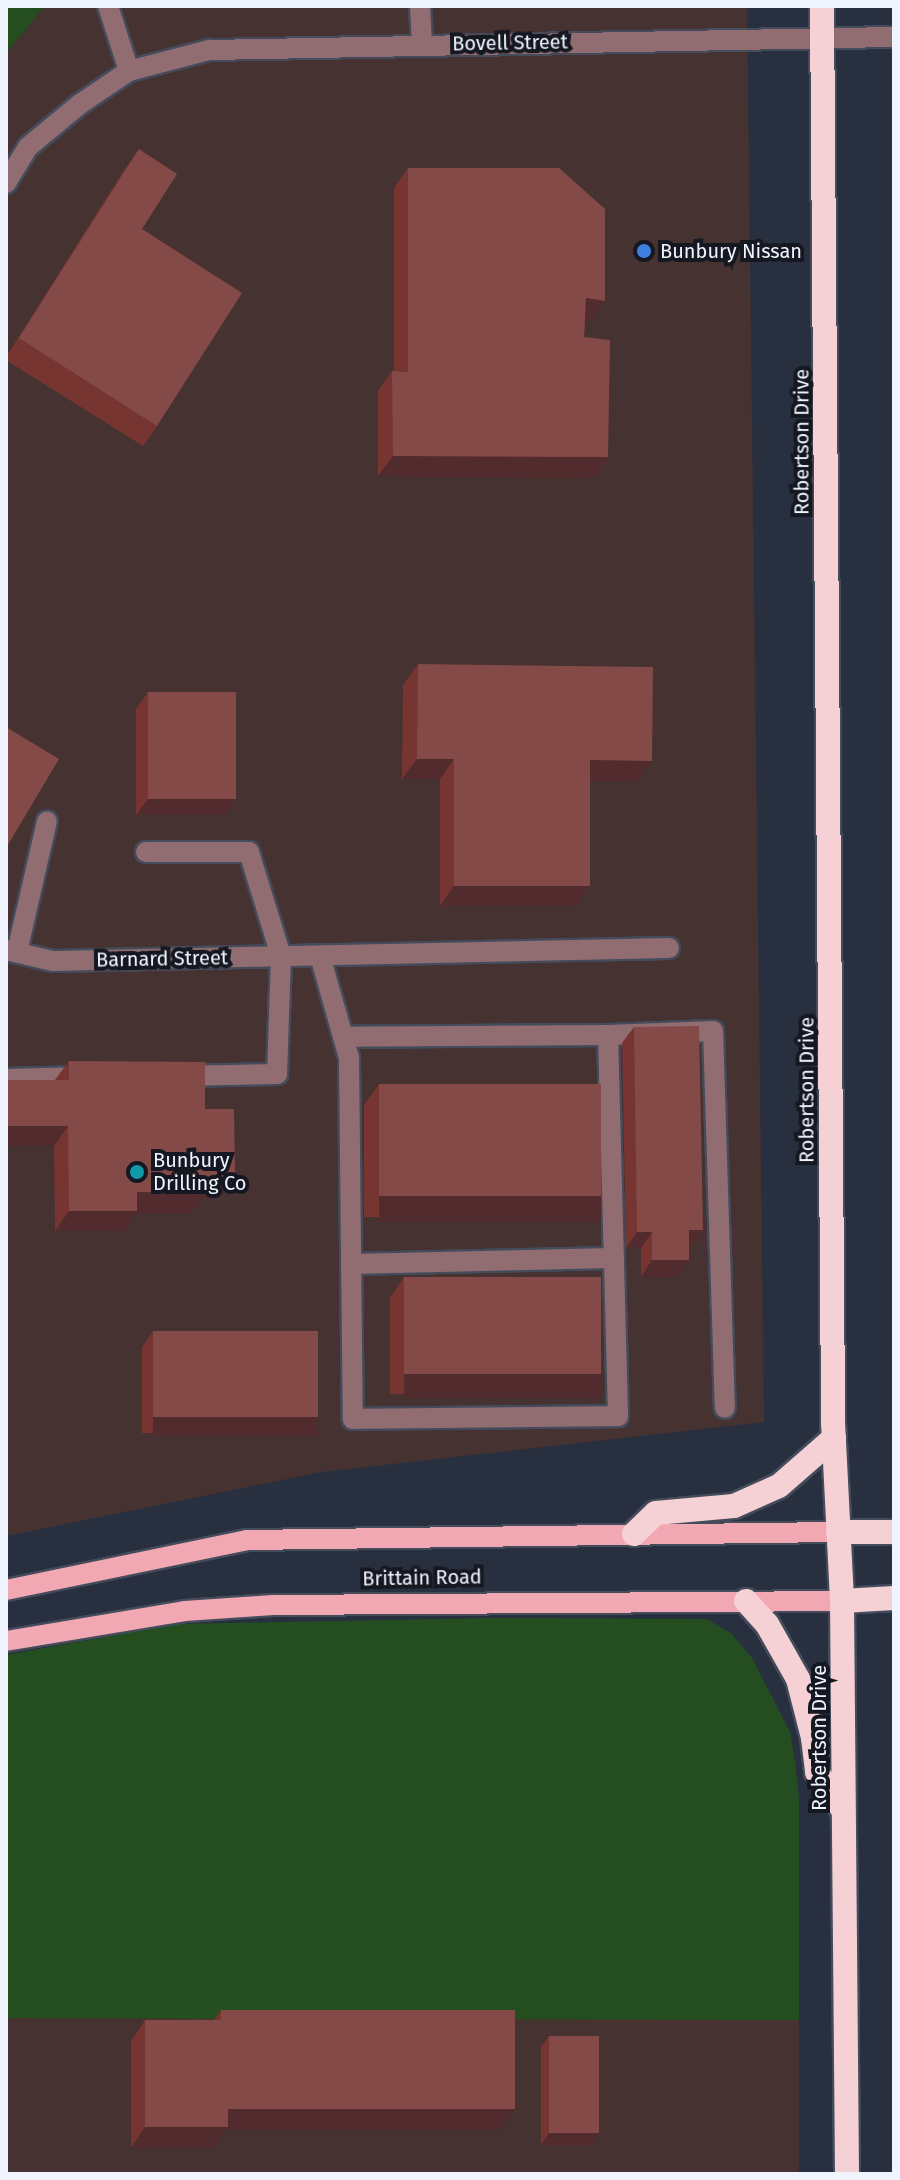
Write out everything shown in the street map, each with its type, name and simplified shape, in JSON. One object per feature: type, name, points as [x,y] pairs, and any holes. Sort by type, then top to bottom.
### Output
[{"type":"highway","name":"Robertson Drive","points":[[822,6],[834,1438],[842,1601],[847,2174]]},
{"type":"highway","points":[[634,1534],[656,1513],[734,1506],[779,1486],[834,1438]]},
{"type":"highway","points":[[838,1532],[894,1532]]},
{"type":"highway","points":[[842,1601],[894,1598]]},
{"type":"highway","points":[[746,1601],[767,1624],[798,1679],[813,1738],[817,1772],[843,1810]]},
{"type":"main road","points":[[6,1590],[247,1540],[838,1532]]},
{"type":"main road","name":"Brittain Road","points":[[6,1641],[185,1611],[273,1605],[842,1601]]},
{"type":"street","points":[[108,6],[129,71]]},
{"type":"street","points":[[420,6],[422,45]]},
{"type":"street","name":"Bovell Street","points":[[6,183],[28,147],[80,104],[129,71],[209,50],[894,37]]},
{"type":"street","points":[[12,951],[47,821]]},
{"type":"street","points":[[146,852],[249,852],[281,956],[277,1074],[166,1076]]},
{"type":"street","name":"Barnard Street","points":[[12,951],[53,961],[669,948]]},
{"type":"street","points":[[320,956],[349,1058],[353,1419],[618,1416],[608,1035]]},
{"type":"street","points":[[343,1037],[713,1031],[725,1408]]},
{"type":"street","points":[[6,1079],[102,1077]]},
{"type":"street","points":[[351,1264],[614,1258]]},
{"type":"shaded area","points":[[45,6],[747,6],[764,1422],[322,1472],[6,1536],[6,53]]},
{"type":"shaded area","points":[[6,2018],[799,2018],[799,2174],[6,2174]]},
{"type":"green space","points":[[6,6],[45,6],[6,53]]},
{"type":"green space","points":[[497,1618],[707,1619],[732,1634],[752,1658],[790,1732],[795,1761],[799,1799],[799,2020],[6,2018],[6,1655],[176,1624]]},
{"type":"building","points":[[139,149],[177,174],[142,229],[242,293],[157,426],[19,338]]},
{"type":"building","points":[[408,168],[559,168],[605,209],[605,301],[586,298],[584,337],[610,340],[608,457],[393,456],[392,371],[408,372]]},
{"type":"building","points":[[418,664],[653,667],[652,761],[590,760],[590,886],[454,886],[454,759],[417,759]]},
{"type":"building","points":[[148,692],[236,692],[236,799],[148,799]]},
{"type":"building","points":[[6,727],[59,759],[6,848]]},
{"type":"building","points":[[699,1026],[703,1230],[689,1230],[689,1260],[652,1260],[652,1232],[637,1232],[634,1027]]},
{"type":"building","name":"Bunbury Drilling Co","points":[[69,1061],[205,1062],[205,1109],[234,1109],[235,1177],[204,1178],[204,1193],[137,1192],[137,1211],[69,1211],[68,1126],[6,1126],[6,1080],[69,1080]]},
{"type":"building","points":[[379,1084],[601,1084],[601,1196],[379,1196]]},
{"type":"building","points":[[404,1277],[601,1277],[601,1374],[404,1374]]},
{"type":"building","points":[[153,1331],[318,1331],[318,1417],[153,1417]]},
{"type":"building","points":[[221,2010],[515,2010],[515,2109],[228,2109],[228,2127],[145,2127],[145,2020],[221,2020]]},
{"type":"building","points":[[549,2036],[599,2036],[599,2133],[549,2133]]},
{"type":"place","name":"Bunbury Nissan","points":[[644,251]]},
{"type":"place","name":"Bunbury Drilling Co","points":[[137,1172]]}]
